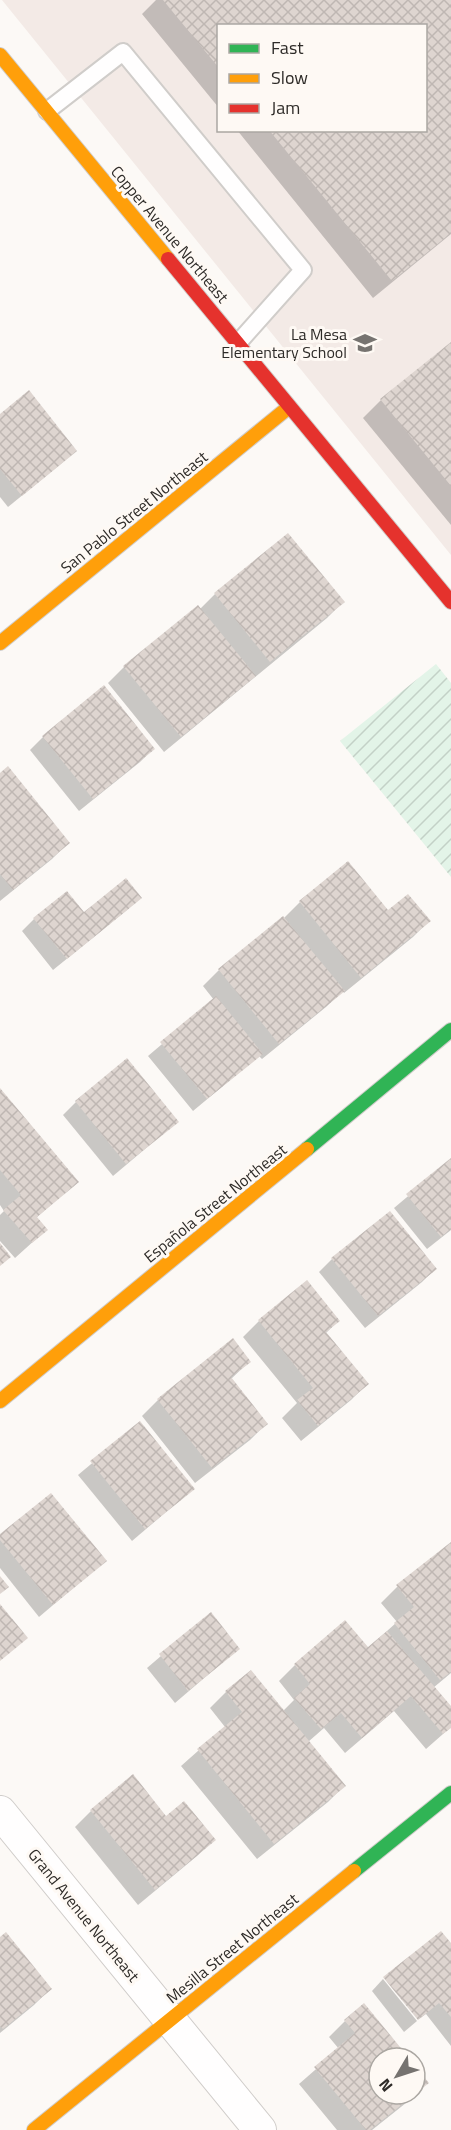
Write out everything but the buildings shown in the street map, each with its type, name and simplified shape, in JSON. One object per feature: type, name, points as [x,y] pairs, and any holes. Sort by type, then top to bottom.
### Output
[{"type":"street","name":"Copper Avenue Northeast","points":[[0,55],[451,602]]},
{"type":"street","name":"San Pablo Street Northeast","points":[[0,643],[289,407]]},
{"type":"street","name":"Española Street Northeast","points":[[0,1401],[451,1030]]},
{"type":"street","name":"Mesilla Street Northeast","points":[[34,2130],[451,1793]]},
{"type":"street","name":"Grand Avenue Northeast","points":[[0,1812],[260,2130]]},
{"type":"lane","points":[[46,111],[123,52],[303,270],[238,343]]},
{"type":"shaded area","name":"La Mesa Elementary School","points":[[2,0],[451,0],[451,555]]},
{"type":"green space","points":[[436,664],[451,683],[451,877],[340,741]]},
{"type":"traffic: fast","points":[[307,1149],[451,1030]]},
{"type":"traffic: fast","points":[[354,1871],[451,1793]]},
{"type":"traffic: slow","points":[[0,55],[168,259]]},
{"type":"traffic: slow","points":[[0,643],[289,407]]},
{"type":"traffic: slow","points":[[0,1401],[307,1149]]},
{"type":"traffic: slow","points":[[34,2130],[354,1871]]},
{"type":"traffic: jam","points":[[168,259],[451,602]]},
{"type":"place","name":"La Mesa Elementary School","points":[[365,343]]}]
